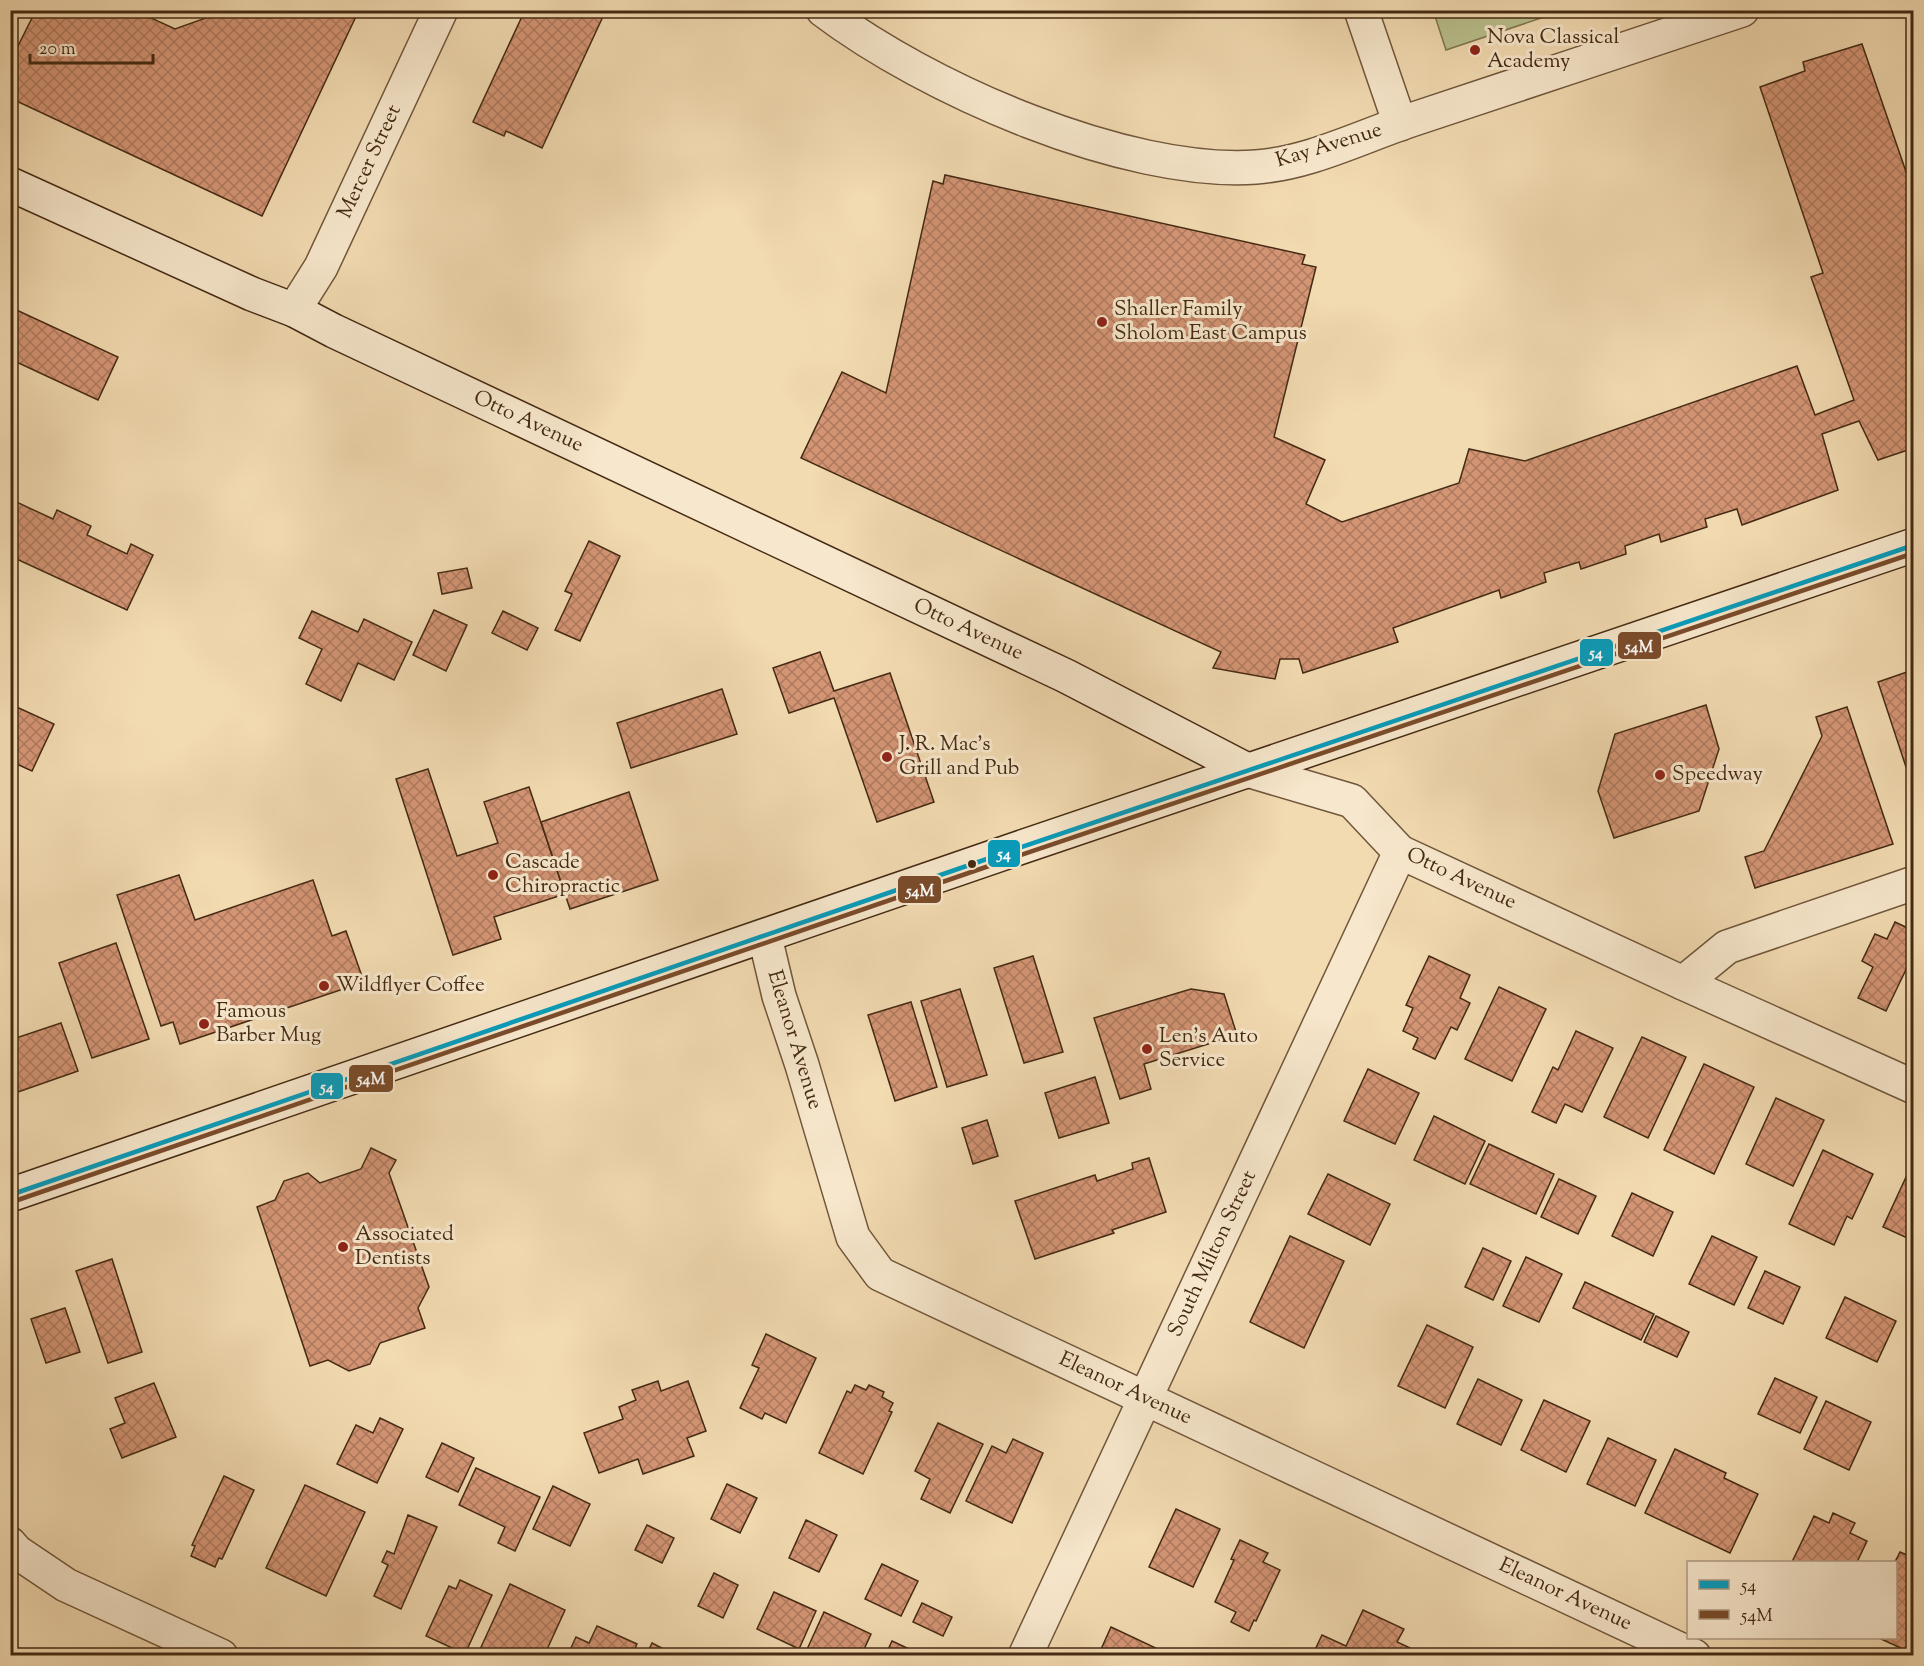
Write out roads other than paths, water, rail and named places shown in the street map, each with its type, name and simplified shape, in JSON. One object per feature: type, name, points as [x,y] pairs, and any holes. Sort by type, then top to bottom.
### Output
[{"type":"street","name":"Mercer Street","points":[[294,310],[321,267],[441,10]]},
{"type":"street","name":"Kay Avenue","points":[[823,10],[892,55],[949,86],[1068,135],[1123,152],[1155,158],[1206,166],[1256,167],[1301,159],[1742,10]]},
{"type":"street","points":[[1361,10],[1400,124]]},
{"type":"street","name":"Otto Avenue","points":[[10,184],[252,294],[294,310],[334,331],[1066,676],[1247,770],[1352,801],[1400,852],[1914,1087]]},
{"type":"street","points":[[10,1196],[1247,770],[1914,545]]},
{"type":"street","name":"South Milton Street","points":[[1025,1656],[1400,852]]},
{"type":"street","points":[[1683,983],[1727,947],[1914,883]]},
{"type":"street","name":"Eleanor Avenue","points":[[765,937],[779,996],[853,1237],[880,1274],[1694,1656]]},
{"type":"street","points":[[10,1544],[17,1552],[66,1585],[221,1656]]},
{"type":"place","name":"Nova Classical Academy","points":[[1475,50]]},
{"type":"place","name":"Shaller Family Sholom East Campus","points":[[1102,322]]},
{"type":"place","name":"J. R. Mac's Grill and Pub","points":[[887,757]]},
{"type":"place","name":"Speedway","points":[[1660,775]]},
{"type":"place","name":"Cascade Chiropractic","points":[[493,875]]},
{"type":"place","name":"Wildflyer Coffee","points":[[324,986]]},
{"type":"place","name":"Famous Barber Mug","points":[[204,1024]]},
{"type":"place","name":"Len's Auto Service","points":[[1147,1049]]},
{"type":"place","name":"Associated Dentists","points":[[343,1247]]}]
